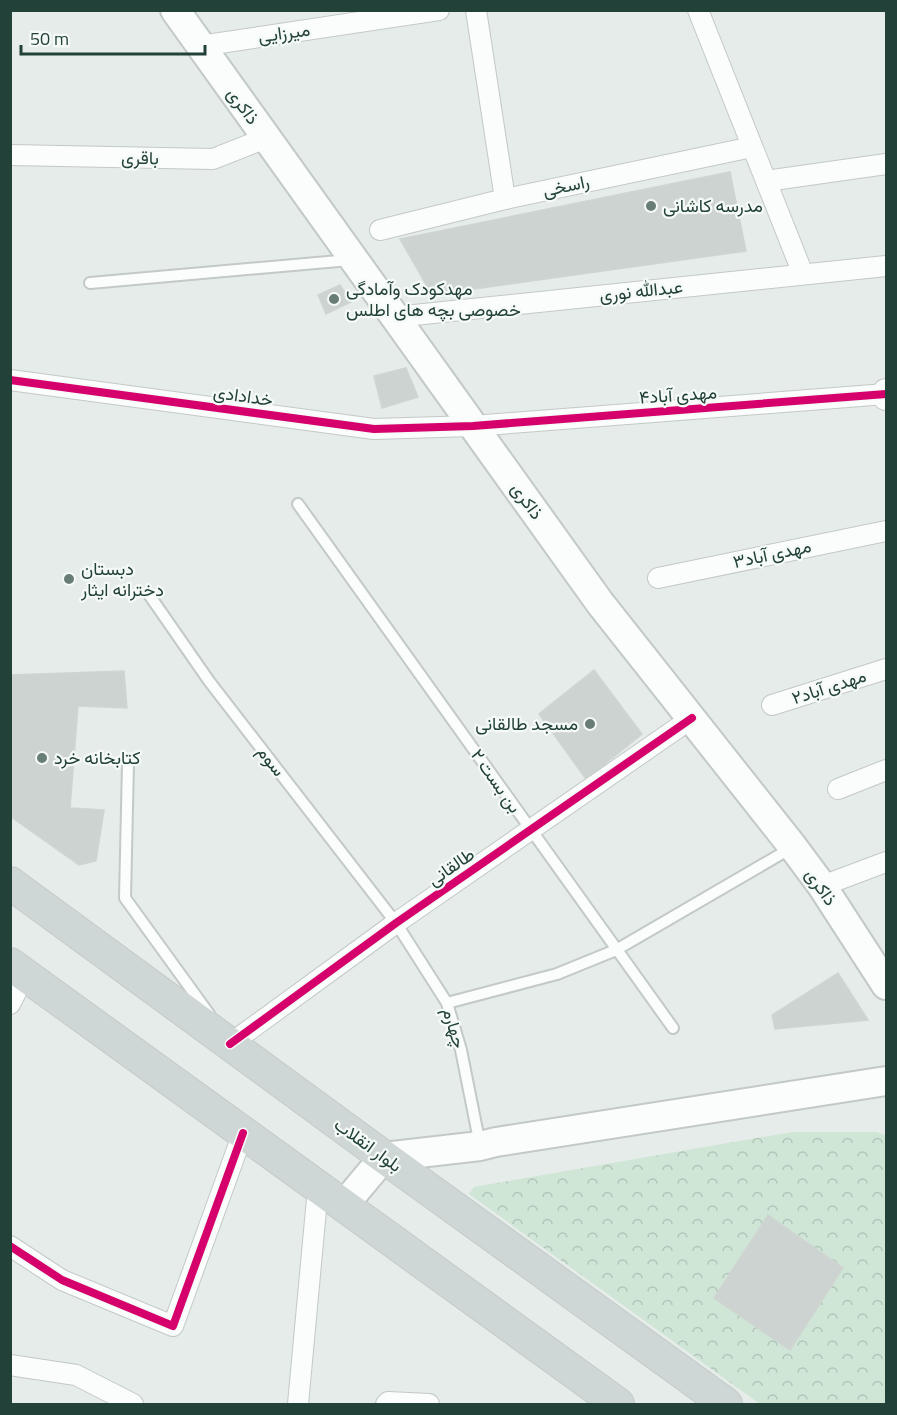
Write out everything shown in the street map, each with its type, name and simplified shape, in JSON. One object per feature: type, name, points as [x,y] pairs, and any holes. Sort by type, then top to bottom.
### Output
[{"type":"main road","name":"ذاکری","points":[[175,10],[600,603],[822,886],[886,985]]},
{"type":"main road","name":"بلوار انقلاب","points":[[10,884],[384,1158],[726,1404]]},
{"type":"main road","points":[[18,970],[618,1404]]},
{"type":"main road","points":[[343,1206],[384,1158],[480,1146],[886,1081]]},
{"type":"street","name":"میرزایی","points":[[200,46],[439,10]]},
{"type":"street","points":[[476,10],[505,199]]},
{"type":"street","points":[[698,10],[803,274]]},
{"type":"street","name":"باقری","points":[[10,155],[213,159],[266,138]]},
{"type":"street","name":"راسخی","points":[[380,230],[505,199],[752,147]]},
{"type":"street","points":[[766,181],[886,164]]},
{"type":"street","name":"عبدالله نوری","points":[[395,317],[886,266]]},
{"type":"street","name":"خدادادی","points":[[10,380],[374,429],[473,426]]},
{"type":"street","name":"مهدی آباد۴","points":[[473,426],[886,394]]},
{"type":"street","name":"مهدی آباد۳","points":[[658,578],[886,531]]},
{"type":"street","name":"مهدی آباد۲","points":[[772,705],[886,669]]},
{"type":"street","name":"طالقانی","points":[[230,1044],[396,923],[692,718]]},
{"type":"street","points":[[838,789],[886,770]]},
{"type":"street","points":[[822,886],[886,862]]},
{"type":"street","points":[[10,1004],[18,970]]},
{"type":"street","points":[[10,1246],[62,1280],[173,1326],[243,1133]]},
{"type":"street","points":[[298,1404],[318,1188]]},
{"type":"street","points":[[10,1365],[76,1375],[133,1404]]},
{"type":"street","points":[[386,1404],[388,1402],[429,1404]]},
{"type":"lane","points":[[90,283],[353,260]]},
{"type":"lane","name":"بن بست ۲","points":[[298,504],[673,1028]]},
{"type":"lane","name":"سوم","points":[[150,596],[209,681],[396,923]]},
{"type":"lane","points":[[128,763],[125,898],[230,1044]]},
{"type":"lane","points":[[447,1003],[557,975],[616,950],[793,847]]},
{"type":"lane","name":"چهارم","points":[[396,923],[447,1003],[461,1050],[480,1146]]},
{"type":"green space","points":[[792,1132],[877,1132],[886,1136],[886,1404],[760,1404],[469,1194],[474,1187]]},
{"type":"building","name":"مدرسه کاشانی","points":[[730,172],[746,251],[432,295],[400,239]]},
{"type":"building","name":"مهدکودک وآمادگی خصوصی بچه های اطلس","points":[[340,285],[351,302],[326,314],[318,295]]},
{"type":"building","points":[[406,368],[418,397],[382,408],[374,376]]},
{"type":"building","name":"مسجد طالقانی","points":[[594,670],[642,734],[586,779],[539,714]]},
{"type":"building","name":"کتابخانه خرد","points":[[124,671],[127,708],[78,706],[70,808],[104,810],[96,861],[79,865],[10,816],[10,675]]},
{"type":"building","points":[[838,973],[868,1020],[775,1029],[772,1015]]},
{"type":"building","points":[[768,1215],[843,1268],[790,1350],[714,1298]]},
{"type":"cycle path","points":[[10,380],[374,429],[473,426],[886,394]]},
{"type":"cycle path","points":[[230,1044],[396,923],[692,718]]},
{"type":"cycle path","points":[[10,1246],[62,1280],[173,1326],[243,1133]]},
{"type":"place","name":"مدرسه کاشانی","points":[[651,206]]},
{"type":"place","name":"مهدکودک وآمادگی خصوصی بچه های اطلس","points":[[334,299]]},
{"type":"place","name":"دبستان دخترانه ایثار","points":[[69,579]]},
{"type":"place","name":"مسجد طالقانی","points":[[590,724]]},
{"type":"place","name":"کتابخانه خرد","points":[[42,758]]}]
